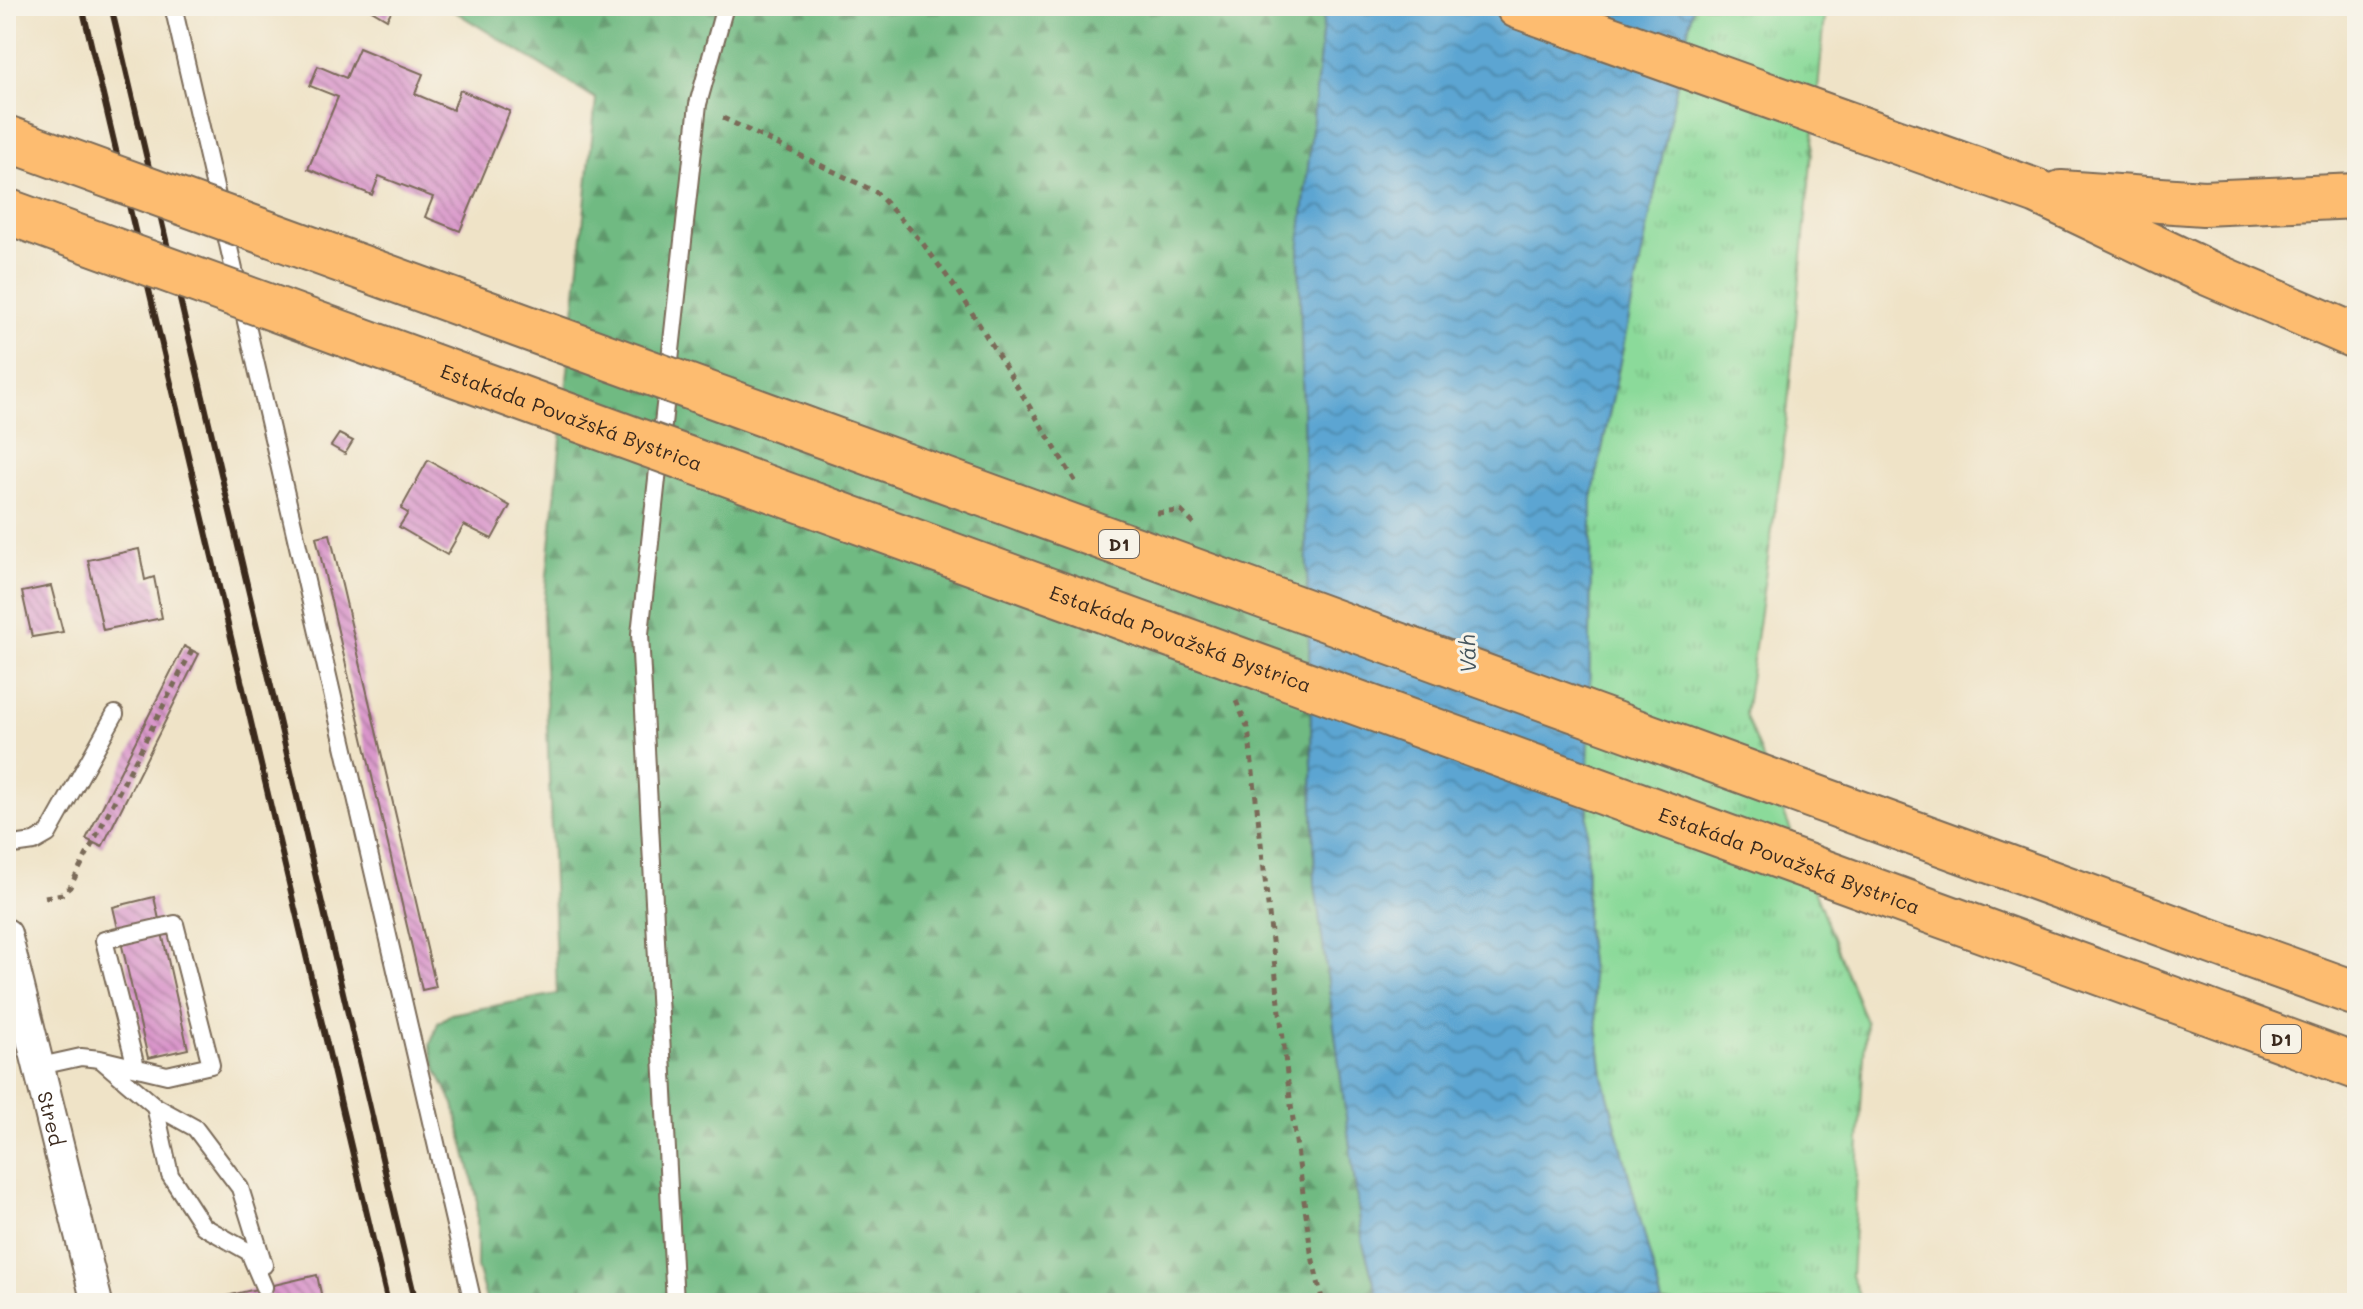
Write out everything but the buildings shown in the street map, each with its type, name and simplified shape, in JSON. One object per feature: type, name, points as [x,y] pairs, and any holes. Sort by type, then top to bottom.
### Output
[{"type":"highway","points":[[1518,6],[2038,192],[2208,273],[2357,337]]},
{"type":"highway","name":"D1","points":[[6,138],[2357,994]]},
{"type":"highway","points":[[2038,192],[2203,203],[2357,196]]},
{"type":"highway","name":"Estakáda Považská Bystrica","points":[[6,211],[2357,1067]]},
{"type":"street","name":"Stred","points":[[6,934],[36,1067],[97,1303]]},
{"type":"lane","points":[[173,6],[473,1303]]},
{"type":"lane","points":[[675,1303],[640,634],[698,104],[725,6]]},
{"type":"lane","points":[[6,846],[34,842],[48,834],[115,714]]},
{"type":"lane","points":[[36,1067],[81,1057],[167,1075],[211,1065],[175,924],[104,940],[136,1067]]},
{"type":"lane","points":[[100,1059],[155,1106],[195,1128],[240,1188],[268,1287],[249,1252],[203,1226],[170,1175],[155,1106]]},
{"type":"path","points":[[698,104],[876,192],[921,241],[963,298],[1081,489]]},
{"type":"path","points":[[1143,514],[1181,511],[1203,532]]},
{"type":"path","points":[[45,897],[62,894],[70,887],[192,650]]},
{"type":"path","points":[[1236,699],[1248,728],[1288,1083],[1311,1252],[1323,1303]]},
{"type":"green space","points":[[446,6],[1325,6],[1299,253],[1315,884],[1363,1244],[1380,1303],[487,1303],[477,1267],[477,1197],[454,1104],[437,1071],[430,1045],[438,1023],[451,1014],[557,994],[543,614],[596,99]]},
{"type":"green space","points":[[1693,6],[1826,6],[1783,455],[1745,714],[1866,1022],[1851,1276],[1863,1303],[1662,1303],[1603,1076],[1586,928],[1592,498]]},
{"type":"water","name":"Váh","points":[[1325,6],[1693,6],[1592,498],[1586,928],[1603,1076],[1662,1303],[1380,1303],[1363,1244],[1315,884],[1299,252]]},
{"type":"railway","points":[[82,6],[388,1303]]},
{"type":"railway","points":[[111,6],[416,1303]]}]
